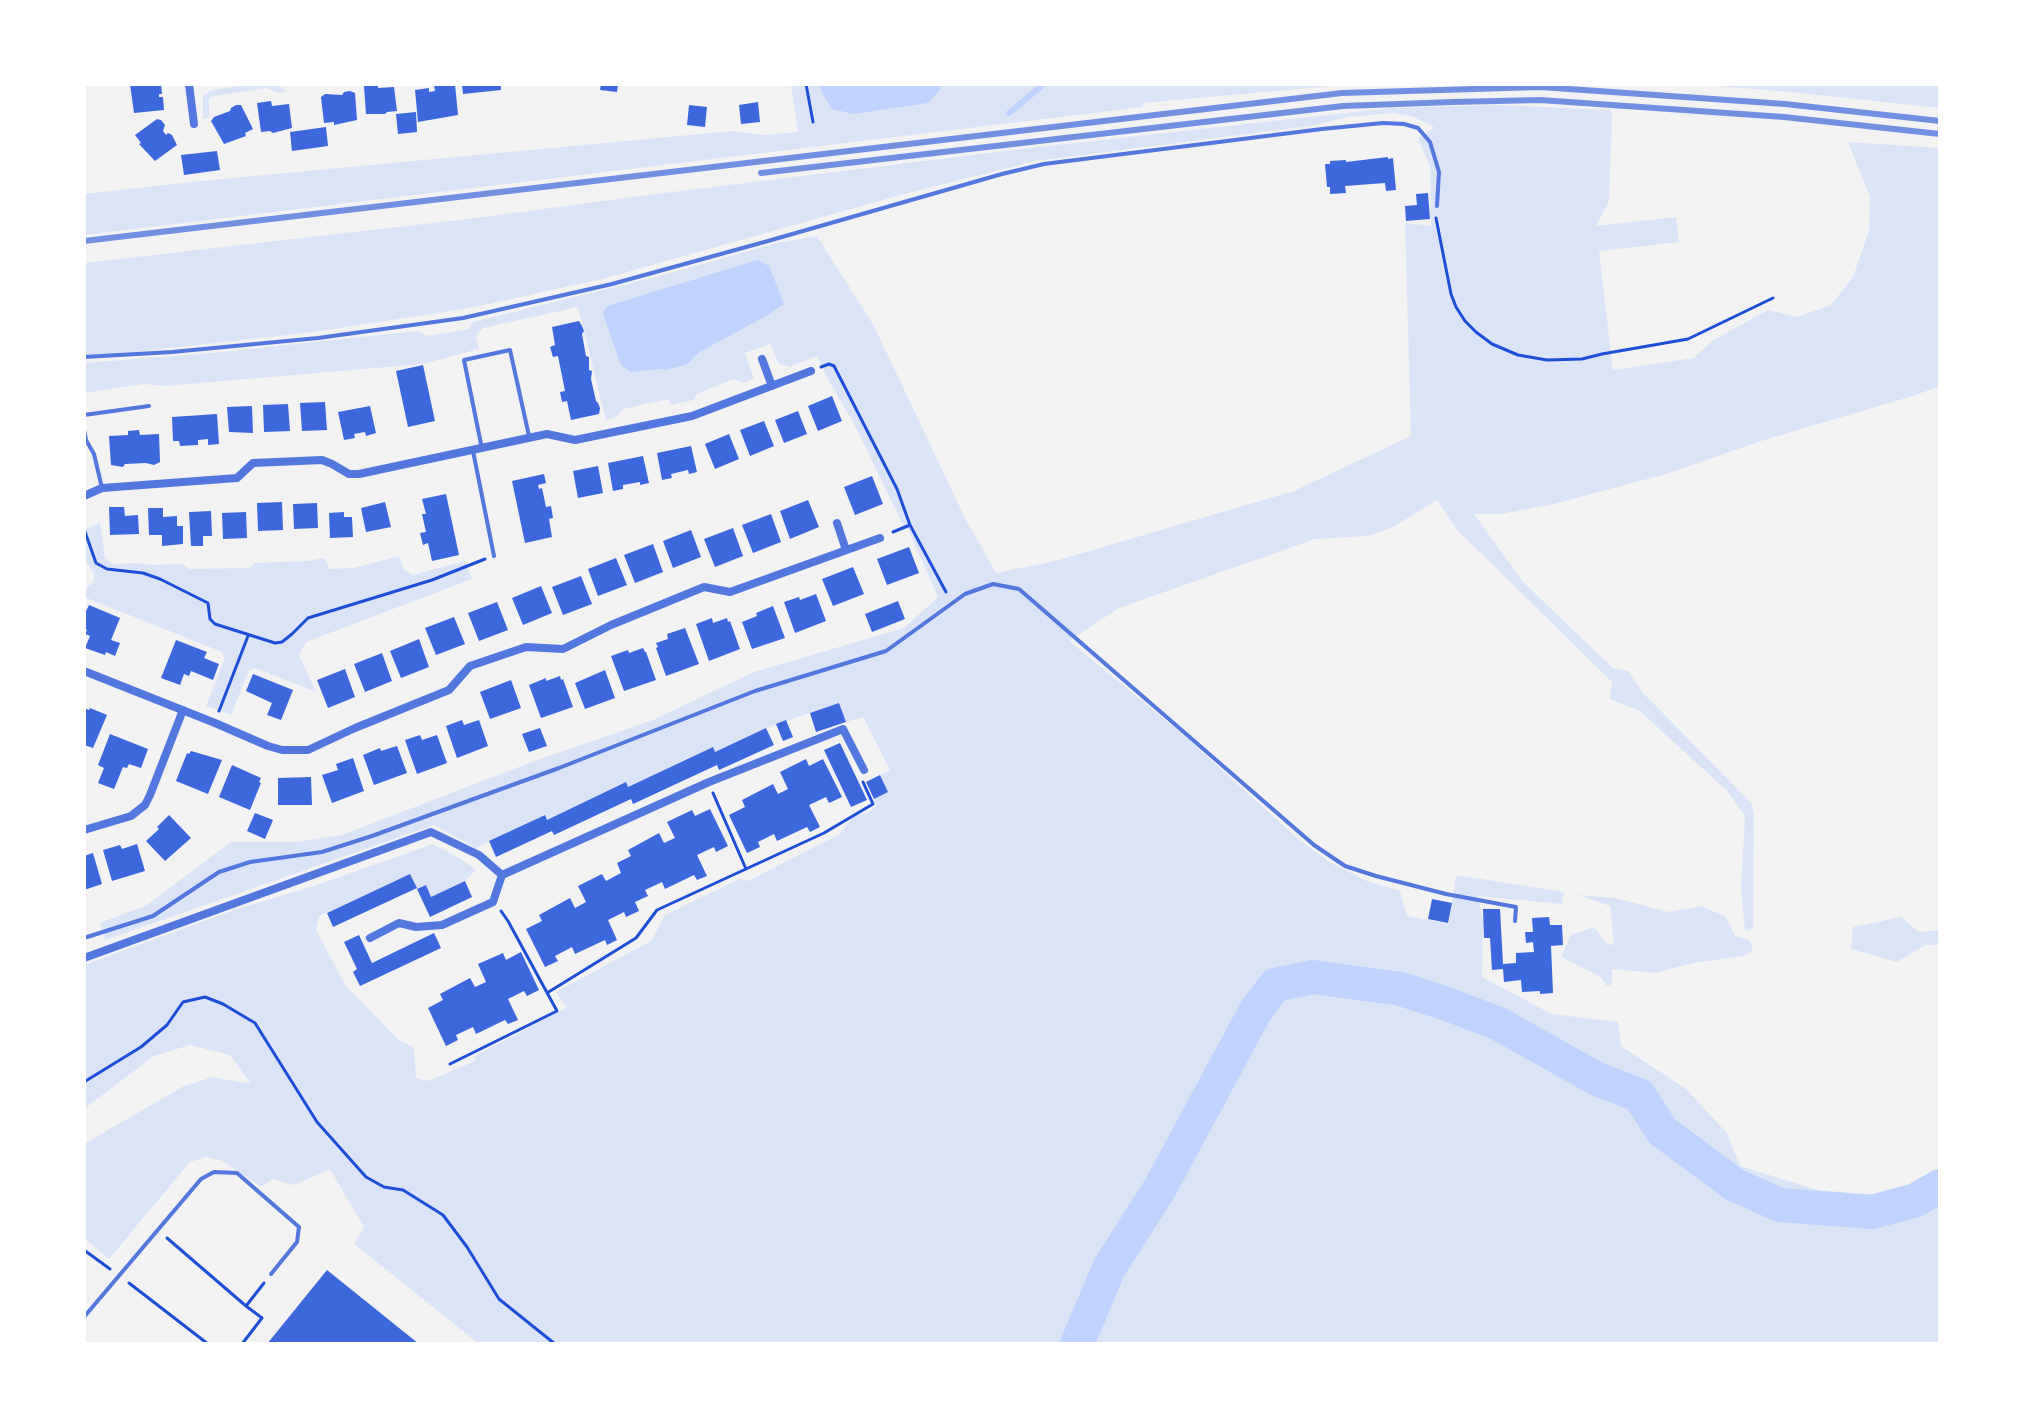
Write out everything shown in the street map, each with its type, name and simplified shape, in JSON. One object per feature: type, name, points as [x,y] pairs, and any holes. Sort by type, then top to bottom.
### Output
[{"type":"street","points":[[190,84],[194,124]]},
{"type":"street","points":[[762,359],[772,386]]},
{"type":"street","points":[[84,496],[102,488],[237,478],[253,463],[322,460],[349,474],[359,474],[547,434],[575,440],[692,416],[811,371]]},
{"type":"street","points":[[837,523],[846,550]]},
{"type":"street","points":[[84,671],[268,746],[282,750],[308,750],[449,690],[470,666],[526,647],[563,649],[611,625],[704,587],[730,592],[880,538]]},
{"type":"street","points":[[84,830],[131,816],[145,805],[183,710]]},
{"type":"street","points":[[370,938],[399,923],[416,927],[442,925],[493,902],[502,875],[709,782],[843,729],[864,770]]},
{"type":"street","points":[[84,958],[431,832],[479,855],[502,875]]},
{"type":"lane","points":[[84,357],[318,338],[463,318],[612,284],[1016,170],[1322,129],[1383,123],[1418,128],[1430,142],[1439,172],[1437,206]]},
{"type":"lane","points":[[494,556],[464,360],[510,350],[530,439]]},
{"type":"lane","points":[[84,415],[149,406]]},
{"type":"lane","points":[[84,430],[94,454],[102,488]]},
{"type":"lane","points":[[84,938],[153,916],[219,872],[250,862],[322,852],[372,836],[559,768],[755,691],[886,651],[965,594],[993,584],[1019,589],[1314,845],[1345,866],[1446,894],[1516,907],[1515,921]]},
{"type":"lane","points":[[84,1317],[201,1179],[214,1172],[237,1173],[299,1227],[297,1242],[271,1274]]},
{"type":"path","points":[[806,84],[813,122]]},
{"type":"path","points":[[1437,206],[1435,220],[1456,307],[1465,321],[1492,344],[1518,355],[1547,360],[1582,359],[1688,339],[1773,298]]},
{"type":"path","points":[[834,366],[897,489],[910,525],[952,603]]},
{"type":"path","points":[[880,538],[910,525]]},
{"type":"path","points":[[84,529],[96,563],[107,569],[143,573],[160,579],[208,603],[210,619],[215,624],[275,643],[282,642],[308,618],[432,580],[494,556]]},
{"type":"path","points":[[215,723],[248,636]]},
{"type":"path","points":[[547,993],[636,938],[657,910],[824,833],[873,804],[859,774],[864,770]]},
{"type":"path","points":[[709,782],[746,869]]},
{"type":"path","points":[[450,1064],[557,1011],[508,921],[493,902]]},
{"type":"path","points":[[84,1082],[141,1047],[167,1025],[183,1002],[205,997],[223,1004],[255,1023],[317,1122],[366,1177],[384,1187],[403,1190],[443,1215],[499,1299],[555,1344]]},
{"type":"path","points":[[158,1229],[262,1318],[242,1344]]},
{"type":"path","points":[[84,1250],[208,1344]]},
{"type":"path","points":[[246,1306],[271,1274]]},
{"type":"shaded area","points":[[277,84],[287,92],[279,93],[267,88],[214,96],[209,99],[209,117],[203,118],[203,96],[211,90]]},
{"type":"shaded area","points":[[791,84],[1353,84],[1143,103],[1143,107],[84,235],[84,194],[732,131],[764,135],[798,132]]},
{"type":"shaded area","points":[[1695,84],[1940,84],[1940,108],[1790,92]]},
{"type":"shaded area","points":[[1501,105],[1610,110],[1609,201],[1596,226],[1676,217],[1679,242],[1599,251],[1613,370],[1694,358],[1712,341],[1768,310],[1797,317],[1831,305],[1853,277],[1869,230],[1870,197],[1848,142],[1940,148],[1940,386],[1666,474],[1554,504],[1501,514],[1474,514],[1523,582],[1613,668],[1628,671],[1643,693],[1752,804],[1753,929],[1745,931],[1741,888],[1745,816],[1728,792],[1640,711],[1610,699],[1612,682],[1457,530],[1437,500],[1393,527],[1368,536],[1315,539],[1119,608],[1069,641],[1180,732],[1298,839],[1329,862],[1367,881],[1400,891],[1407,916],[1449,924],[1456,875],[1564,892],[1562,904],[1478,896],[1483,920],[1482,977],[1552,1014],[1618,1022],[1621,1046],[1686,1089],[1727,1133],[1740,1166],[1818,1190],[1900,1197],[1940,1185],[1940,1344],[479,1344],[354,1244],[364,1227],[330,1169],[294,1185],[273,1179],[261,1187],[221,1160],[206,1157],[190,1162],[109,1259],[84,1238],[84,1144],[184,1086],[213,1077],[251,1084],[230,1055],[190,1045],[154,1056],[84,1109],[84,965],[234,910],[314,886],[433,844],[476,870],[465,881],[431,897],[426,885],[417,889],[410,874],[319,916],[316,930],[345,985],[398,1039],[414,1048],[416,1078],[428,1081],[475,1061],[475,1056],[566,1008],[556,992],[651,941],[665,915],[739,879],[748,881],[840,834],[854,815],[868,813],[876,806],[874,799],[888,792],[880,775],[890,770],[863,717],[846,722],[839,703],[766,728],[715,752],[712,747],[628,787],[626,783],[547,820],[544,815],[476,848],[434,825],[105,940],[100,923],[147,905],[231,842],[296,842],[342,835],[532,762],[653,720],[754,672],[904,628],[938,597],[908,529],[905,529],[817,356],[790,367],[778,363],[770,344],[745,353],[754,378],[744,383],[733,379],[697,394],[694,400],[670,405],[669,399],[623,409],[617,417],[606,420],[578,307],[483,328],[476,336],[479,349],[423,364],[165,386],[144,384],[84,393],[84,363],[417,331],[428,336],[469,329],[472,322],[660,276],[777,243],[817,236],[874,326],[966,520],[996,573],[1055,561],[1294,491],[1411,436],[1405,223],[1431,226],[1430,166],[1418,139],[1434,127],[1414,117],[1393,113],[1036,161],[904,194],[606,278],[470,308],[314,332],[107,355],[84,355],[84,263],[476,218],[1021,149],[1394,108]]},
{"type":"shaded area","points":[[100,522],[105,558],[112,564],[183,564],[189,569],[249,568],[255,563],[324,558],[330,569],[354,568],[399,556],[404,570],[413,575],[465,561],[472,579],[306,642],[299,655],[316,692],[255,668],[249,670],[231,715],[206,706],[225,658],[222,652],[84,597],[84,590],[94,581],[94,573],[84,558],[84,530]]},
{"type":"shaded area","points":[[1578,895],[1615,898],[1669,912],[1702,906],[1726,917],[1735,936],[1750,940],[1753,950],[1744,956],[1693,963],[1655,973],[1612,969],[1612,984],[1607,986],[1601,977],[1561,957],[1571,935],[1594,927],[1608,945],[1614,944],[1610,906]]},
{"type":"shaded area","points":[[1901,917],[1919,932],[1940,930],[1940,945],[1925,945],[1897,962],[1851,949],[1853,927]]},
{"type":"water","points":[[820,84],[942,84],[928,103],[853,114],[832,109]]},
{"type":"water","points":[[758,260],[769,266],[784,304],[698,353],[688,364],[666,370],[631,372],[621,365],[603,314],[607,306]]},
{"type":"building","points":[[130,84],[161,84],[162,94],[159,97],[163,97],[164,110],[134,113]]},
{"type":"building","points":[[434,84],[455,84],[458,115],[418,122],[415,90],[429,88],[429,92],[435,91]]},
{"type":"building","points":[[462,84],[501,84],[501,90],[463,94]]},
{"type":"building","points":[[601,84],[618,84],[617,92],[600,90]]},
{"type":"building","points":[[378,85],[378,88],[394,87],[397,111],[366,114],[364,86]]},
{"type":"building","points":[[350,91],[355,93],[357,120],[334,125],[334,122],[324,123],[321,97]]},
{"type":"building","points":[[271,101],[272,106],[289,104],[292,128],[273,133],[261,132],[257,103]]},
{"type":"building","points":[[758,102],[760,122],[741,124],[739,105]]},
{"type":"building","points":[[241,105],[253,129],[245,133],[246,136],[224,144],[211,121]]},
{"type":"building","points":[[689,105],[707,107],[705,127],[687,125]]},
{"type":"building","points":[[416,112],[417,132],[398,134],[396,114]]},
{"type":"building","points":[[157,119],[165,125],[163,131],[166,135],[172,135],[177,145],[155,161],[135,135]]},
{"type":"building","points":[[326,127],[328,146],[292,151],[290,132]]},
{"type":"building","points":[[217,151],[220,170],[184,175],[181,155]]},
{"type":"building","points":[[1393,158],[1396,190],[1386,191],[1385,183],[1345,186],[1346,193],[1330,194],[1325,164],[1330,164],[1330,161]]},
{"type":"building","points":[[1428,193],[1430,219],[1406,221],[1405,206],[1417,205],[1416,194]]},
{"type":"building","points":[[579,321],[584,331],[586,356],[589,357],[589,370],[592,371],[591,379],[600,408],[599,414],[571,420],[567,401],[562,402],[560,392],[565,391],[558,356],[553,357],[550,347],[555,345],[552,327]]},
{"type":"building","points":[[423,365],[435,421],[408,427],[396,371]]},
{"type":"building","points":[[832,396],[842,421],[818,431],[808,406]]},
{"type":"building","points":[[325,402],[327,430],[302,431],[300,403]]},
{"type":"building","points":[[288,404],[290,431],[264,432],[263,405]]},
{"type":"building","points":[[252,406],[253,433],[229,432],[227,407]]},
{"type":"building","points":[[370,406],[376,433],[366,436],[365,432],[354,434],[355,438],[344,440],[338,412]]},
{"type":"building","points":[[798,411],[807,434],[784,443],[775,420]]},
{"type":"building","points":[[217,414],[219,444],[208,445],[208,439],[198,440],[198,445],[180,446],[179,441],[173,441],[172,417]]},
{"type":"building","points":[[764,421],[774,446],[750,456],[740,430]]},
{"type":"building","points":[[139,430],[140,435],[159,434],[160,462],[154,465],[125,464],[123,467],[111,465],[109,436],[128,435],[128,431]]},
{"type":"building","points":[[729,434],[739,459],[715,469],[705,444]]},
{"type":"building","points":[[691,446],[697,472],[689,474],[688,470],[662,480],[657,453]]},
{"type":"building","points":[[643,456],[649,483],[623,485],[623,489],[613,491],[608,463]]},
{"type":"building","points":[[598,466],[603,493],[578,498],[573,471]]},
{"type":"building","points":[[544,474],[546,483],[538,485],[539,489],[542,488],[546,507],[551,506],[553,518],[549,519],[552,537],[525,543],[512,481]]},
{"type":"building","points":[[872,476],[883,504],[855,515],[844,487]]},
{"type":"building","points":[[446,494],[459,555],[432,561],[428,543],[423,545],[420,533],[426,532],[422,499]]},
{"type":"building","points":[[808,500],[819,527],[790,539],[780,511]]},
{"type":"building","points":[[282,502],[283,530],[258,531],[257,503]]},
{"type":"building","points":[[385,502],[391,527],[366,532],[361,508]]},
{"type":"building","points":[[317,503],[318,528],[294,529],[293,504]]},
{"type":"building","points":[[109,507],[124,507],[125,516],[138,515],[139,534],[110,535]]},
{"type":"building","points":[[148,508],[163,508],[163,517],[177,516],[177,526],[183,526],[183,544],[162,546],[162,535],[149,535]]},
{"type":"building","points":[[211,511],[212,536],[203,536],[203,546],[191,546],[189,512]]},
{"type":"building","points":[[246,512],[247,538],[223,539],[222,513]]},
{"type":"building","points":[[344,512],[344,517],[352,517],[353,537],[330,538],[329,513]]},
{"type":"building","points":[[771,514],[781,542],[753,553],[742,525]]},
{"type":"building","points":[[733,528],[743,556],[715,567],[704,539]]},
{"type":"building","points":[[691,530],[701,557],[673,568],[663,541]]},
{"type":"building","points":[[653,544],[663,572],[635,583],[624,555]]},
{"type":"building","points":[[909,547],[919,573],[887,585],[877,559]]},
{"type":"building","points":[[616,558],[627,585],[598,596],[588,569]]},
{"type":"building","points":[[853,567],[864,594],[833,606],[822,579]]},
{"type":"building","points":[[581,576],[592,604],[563,615],[552,587]]},
{"type":"building","points":[[541,586],[552,613],[523,625],[512,598]]},
{"type":"building","points":[[816,594],[826,621],[795,633],[784,602]]},
{"type":"building","points":[[898,601],[905,619],[872,632],[865,614]]},
{"type":"building","points":[[497,602],[508,630],[479,641],[468,613]]},
{"type":"building","points":[[89,605],[120,618],[111,640],[120,643],[115,656],[85,648],[90,636],[85,634],[84,610]]},
{"type":"building","points":[[773,606],[785,638],[752,649],[742,622]]},
{"type":"building","points":[[454,617],[465,644],[436,655],[425,628]]},
{"type":"building","points":[[712,618],[713,623],[727,618],[730,621],[740,649],[709,661],[696,624]]},
{"type":"building","points":[[685,628],[699,664],[666,676],[656,643],[668,639],[667,634]]},
{"type":"building","points":[[419,639],[429,667],[401,678],[390,651]]},
{"type":"building","points":[[176,640],[207,652],[204,658],[219,664],[213,680],[191,671],[189,676],[184,674],[180,685],[161,678]]},
{"type":"building","points":[[643,648],[656,680],[624,691],[611,656]]},
{"type":"building","points":[[382,653],[392,681],[365,692],[354,664]]},
{"type":"building","points":[[345,669],[355,697],[328,708],[317,680]]},
{"type":"building","points":[[605,670],[615,698],[585,709],[575,683]]},
{"type":"building","points":[[253,674],[293,690],[281,720],[267,715],[272,703],[246,691]]},
{"type":"building","points":[[560,676],[573,707],[541,718],[529,685]]},
{"type":"building","points":[[511,680],[521,708],[490,719],[480,692]]},
{"type":"building","points":[[839,703],[846,722],[816,732],[810,713]]},
{"type":"building","points":[[84,708],[107,715],[93,748],[84,745]]},
{"type":"building","points":[[462,720],[464,725],[479,720],[488,746],[457,758],[446,726]]},
{"type":"building","points":[[786,720],[793,737],[783,741],[776,724]]},
{"type":"building","points":[[540,728],[547,746],[529,752],[522,734]]},
{"type":"building","points":[[766,728],[774,745],[719,770],[717,765],[633,804],[631,799],[554,835],[552,831],[496,857],[489,841],[545,815],[547,820],[626,782],[628,787],[713,747],[715,752]]},
{"type":"building","points":[[110,734],[148,749],[141,768],[129,764],[127,768],[123,767],[114,789],[98,783],[104,768],[98,765]]},
{"type":"building","points":[[420,735],[422,740],[437,735],[447,763],[417,774],[405,740]]},
{"type":"building","points":[[840,743],[867,800],[851,807],[824,750]]},
{"type":"building","points":[[397,746],[407,773],[374,785],[363,755],[380,748],[381,751]]},
{"type":"building","points":[[191,751],[222,760],[208,794],[176,781],[187,753]]},
{"type":"building","points":[[353,758],[364,791],[332,803],[322,775],[338,770],[336,764]]},
{"type":"building","points":[[806,759],[809,766],[823,759],[842,797],[829,803],[826,797],[809,805],[820,827],[810,832],[807,827],[777,841],[774,834],[758,842],[760,847],[747,853],[729,815],[745,807],[742,800],[773,784],[778,794],[788,789],[780,772]]},
{"type":"building","points":[[232,765],[261,778],[250,810],[219,797]]},
{"type":"building","points":[[880,775],[888,792],[874,799],[866,782]]},
{"type":"building","points":[[311,777],[312,805],[278,805],[278,778]]},
{"type":"building","points":[[710,809],[728,846],[716,852],[714,847],[697,855],[707,876],[697,880],[694,875],[665,889],[662,882],[645,890],[648,896],[635,902],[639,911],[626,917],[624,912],[608,920],[617,940],[607,945],[605,940],[575,954],[572,947],[555,956],[558,961],[545,967],[526,929],[542,921],[539,915],[570,898],[575,908],[586,902],[578,886],[602,874],[606,881],[621,873],[617,863],[631,856],[628,850],[659,833],[664,843],[675,838],[667,822],[692,810],[695,816]]},
{"type":"building","points":[[255,813],[273,820],[265,839],[247,831]]},
{"type":"building","points":[[169,815],[191,838],[165,861],[146,841]]},
{"type":"building","points":[[137,844],[145,871],[112,881],[103,850]]},
{"type":"building","points":[[93,853],[102,884],[84,890],[84,856]]},
{"type":"building","points":[[410,874],[417,888],[333,927],[327,913]]},
{"type":"building","points":[[465,881],[472,897],[430,917],[417,889],[426,885],[431,897]]},
{"type":"building","points":[[1432,899],[1452,903],[1448,923],[1428,919]]},
{"type":"building","points":[[1483,909],[1500,909],[1503,964],[1516,963],[1516,953],[1534,952],[1533,942],[1526,943],[1525,932],[1533,932],[1532,918],[1549,917],[1550,925],[1562,925],[1563,945],[1551,946],[1553,993],[1522,992],[1521,980],[1504,982],[1503,969],[1492,970],[1490,938],[1484,938]]},
{"type":"building","points":[[434,933],[441,948],[360,986],[353,972],[357,969],[344,942],[359,935],[372,963]]},
{"type":"building","points":[[521,952],[539,990],[527,996],[524,991],[508,999],[518,1020],[508,1024],[505,1020],[476,1034],[473,1027],[456,1035],[458,1040],[446,1046],[428,1008],[443,1000],[440,994],[470,978],[475,987],[486,982],[478,964],[503,953],[506,960]]},
{"type":"building","points":[[327,1270],[419,1344],[267,1344]]},
{"type":"waterway","points":[[1009,113],[1044,84]]},
{"type":"waterway","points":[[1077,1344],[1109,1268],[1160,1188],[1256,1010],[1275,985],[1313,977],[1401,989],[1499,1024],[1597,1079],[1639,1095],[1662,1131],[1735,1185],[1780,1205],[1872,1212],[1916,1200],[1940,1186]]},
{"type":"railway","points":[[84,241],[1342,93],[1540,87],[1785,104],[1940,121]]},
{"type":"railway","points":[[761,173],[1343,106],[1453,102],[1540,100],[1784,117],[1940,134]]}]
